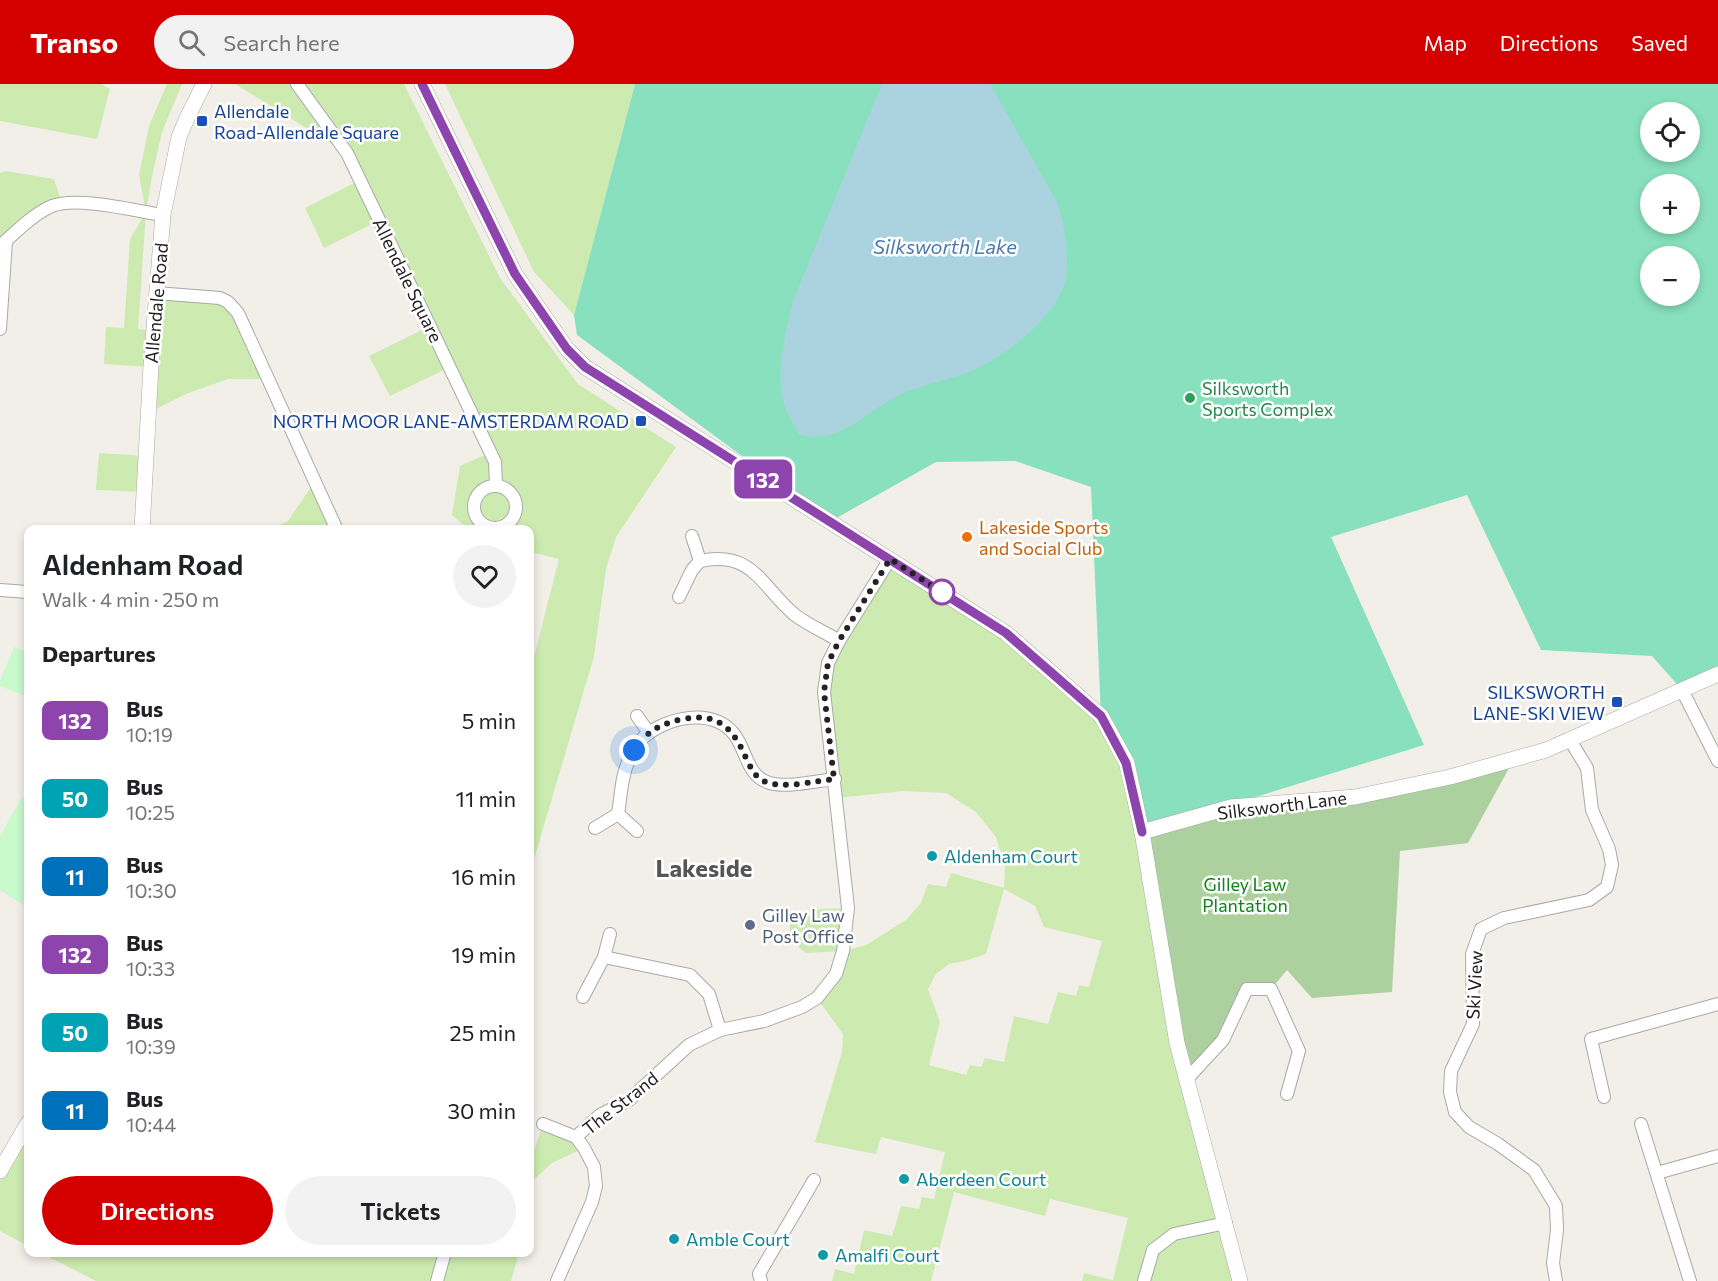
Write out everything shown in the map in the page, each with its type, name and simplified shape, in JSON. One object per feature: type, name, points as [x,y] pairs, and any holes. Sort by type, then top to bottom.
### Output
[{"type":"street","name":"Allendale Road","points":[[142,525],[163,215],[179,137],[204,84]]},
{"type":"street","name":"Allendale Square","points":[[297,84],[347,153],[495,462],[496,486]]},
{"type":"street","points":[[422,84],[515,274],[567,349],[585,367],[1006,633],[1101,716],[1126,763],[1142,832],[1177,1043],[1240,1281]]},
{"type":"street","points":[[0,329],[3,244],[37,215],[49,207],[78,202],[163,215]]},
{"type":"street","points":[[156,293],[220,298],[228,302],[238,313],[336,525]]},
{"type":"street","points":[[692,536],[700,561]]},
{"type":"street","points":[[680,597],[692,570],[700,561],[716,558],[732,560],[746,566],[769,586],[797,616],[839,641]]},
{"type":"street","name":"The Strand","points":[[557,1281],[592,1202],[596,1186],[594,1167],[576,1137],[600,1115],[629,1100],[689,1045],[720,1030],[764,1021],[802,1007],[817,998],[836,974],[843,951],[848,908],[824,692],[828,663],[839,641],[890,559]]},
{"type":"street","points":[[0,590],[24,592]]},
{"type":"street","name":"Silksworth Lane","points":[[1142,832],[1231,807],[1355,796],[1450,777],[1546,750],[1718,674]]},
{"type":"street","points":[[1682,690],[1718,761]]},
{"type":"street","points":[[637,716],[650,733]]},
{"type":"street","points":[[595,828],[618,814],[627,762],[641,739],[669,722],[685,718],[714,719],[734,734],[752,770],[765,782],[778,785],[834,779]]},
{"type":"street","name":"Ski View","points":[[1556,1281],[1553,1263],[1557,1230],[1556,1206],[1534,1170],[1469,1127],[1455,1112],[1450,1092],[1451,1071],[1473,1024],[1472,954],[1481,929],[1504,918],[1589,900],[1607,887],[1612,865],[1609,849],[1592,810],[1587,768],[1570,740]]},
{"type":"street","points":[[618,814],[637,831]]},
{"type":"street","points":[[583,997],[604,957],[610,934]]},
{"type":"street","points":[[604,957],[690,975],[709,994],[720,1030]]},
{"type":"street","points":[[1187,1079],[1223,1040],[1247,989],[1271,989],[1299,1051],[1287,1094]]},
{"type":"street","points":[[1604,1097],[1591,1039],[1718,1004]]},
{"type":"street","points":[[543,1124],[576,1137]]},
{"type":"street","points":[[1641,1124],[1690,1281]]},
{"type":"street","points":[[0,1171],[24,1130]]},
{"type":"street","points":[[1657,1173],[1718,1156]]},
{"type":"street","points":[[761,1281],[759,1274],[814,1180]]},
{"type":"street","points":[[1144,1281],[1153,1250],[1174,1234],[1226,1223]]},
{"type":"street","points":[[437,1281],[444,1257]]},
{"type":"green space","points":[[0,84],[101,84],[110,89],[97,139],[0,121]]},
{"type":"green space","points":[[167,84],[182,84],[162,132],[146,212],[139,175],[149,126]]},
{"type":"green space","points":[[235,84],[404,84],[500,278],[578,384],[676,447],[616,537],[606,569],[594,656],[534,859],[534,657],[559,559],[534,553],[534,525],[463,525],[452,515],[460,466],[491,452],[450,367],[390,396],[369,356],[430,326],[380,220],[324,248],[305,208],[360,180],[347,153]]},
{"type":"green space","points":[[445,84],[635,84],[574,315],[534,272]]},
{"type":"green space","name":"Silksworth Sports Complex","points":[[635,84],[1718,84],[1718,673],[1682,690],[1652,656],[1541,650],[1467,495],[1331,537],[1424,745],[1142,832],[1101,716],[1091,487],[1015,461],[936,462],[831,521],[577,335],[574,315]]},
{"type":"green space","points":[[6,171],[54,179],[62,203],[0,246],[0,173]]},
{"type":"green space","points":[[146,212],[138,329],[153,331],[156,293],[228,302],[269,379],[228,379],[186,394],[148,413],[151,367],[104,364],[106,327],[124,328],[130,239]]},
{"type":"green space","points":[[99,453],[146,456],[144,492],[96,490]]},
{"type":"green space","points":[[315,481],[335,525],[279,525],[288,521]]},
{"type":"green space","points":[[890,559],[1006,633],[1101,716],[1126,763],[1177,1043],[1240,1281],[1082,1281],[1084,1273],[1113,1280],[1128,1218],[1050,1199],[1045,1216],[954,1192],[931,1281],[832,1281],[835,1269],[854,1274],[864,1230],[892,1236],[901,1206],[919,1209],[922,1197],[934,1199],[945,1152],[881,1137],[876,1154],[815,1142],[842,1052],[843,1034],[817,998],[842,951],[806,953],[791,935],[791,924],[800,914],[809,911],[848,908],[844,951],[866,945],[906,920],[921,903],[928,884],[946,887],[951,873],[1004,888],[1005,866],[996,837],[976,812],[946,793],[903,791],[837,798],[828,663]],"holes":[[[1004,889],[1035,906],[1044,927],[1102,941],[1089,987],[1079,985],[1076,996],[1058,992],[1048,1024],[1014,1016],[1004,1062],[985,1058],[981,1067],[970,1065],[966,1075],[929,1065],[940,1022],[928,989],[936,974],[949,964],[986,954]]]},
{"type":"green space","points":[[14,647],[24,651],[24,695],[0,686]]},
{"type":"green space","name":"Gilley Law Plantation","points":[[1514,759],[1468,843],[1400,851],[1392,992],[1312,998],[1287,970],[1271,989],[1247,990],[1223,1040],[1187,1079],[1142,832],[1231,807],[1355,797]]},
{"type":"green space","points":[[22,797],[24,798],[24,905],[0,890],[0,836]]},
{"type":"green space","points":[[543,1124],[584,1148],[552,1163],[534,1179],[534,1151]]},
{"type":"green space","points":[[24,1130],[24,1244],[0,1231],[0,1171]]},
{"type":"green space","points":[[49,1257],[518,1257],[511,1281],[96,1281]]},
{"type":"water","name":"Silksworth Lake","points":[[882,84],[990,84],[1056,200],[1066,238],[1066,277],[1062,291],[1042,320],[1014,345],[984,365],[902,394],[841,431],[814,437],[799,434],[785,405],[781,383],[783,348],[793,301]]},
{"type":"bus line","name":"132","points":[[422,84],[515,274],[567,349],[585,367],[690,435],[831,521],[1006,633],[1101,716],[1126,763],[1142,832]]},
{"type":"place","name":"Allendale Road-Allendale Square","points":[[202,121]]},
{"type":"place","name":"Silksworth Sports Complex","points":[[1190,398]]},
{"type":"place","name":"NORTH MOOR LANE-AMSTERDAM ROAD","points":[[641,421]]},
{"type":"place","name":"Lakeside Sports and Social Club","points":[[967,537]]},
{"type":"place","name":"SILKSWORTH LANE-SKI VIEW","points":[[1617,702]]},
{"type":"place","name":"Aldenham Court","points":[[932,856]]},
{"type":"place","name":"Gilley Law Post Office","points":[[750,925]]},
{"type":"place","name":"Aberdeen Court","points":[[904,1179]]},
{"type":"place","name":"Amble Court","points":[[674,1239]]},
{"type":"place","name":"Amalfi Court","points":[[823,1255]]},
{"type":"district","name":"Lakeside","points":[[704,867]]},
{"type":"route","points":[[634,750],[641,739],[669,722],[685,718],[714,719],[734,734],[752,770],[765,782],[778,785],[834,779],[824,692],[828,663],[839,641],[890,559],[948,596],[942,592]]}]
